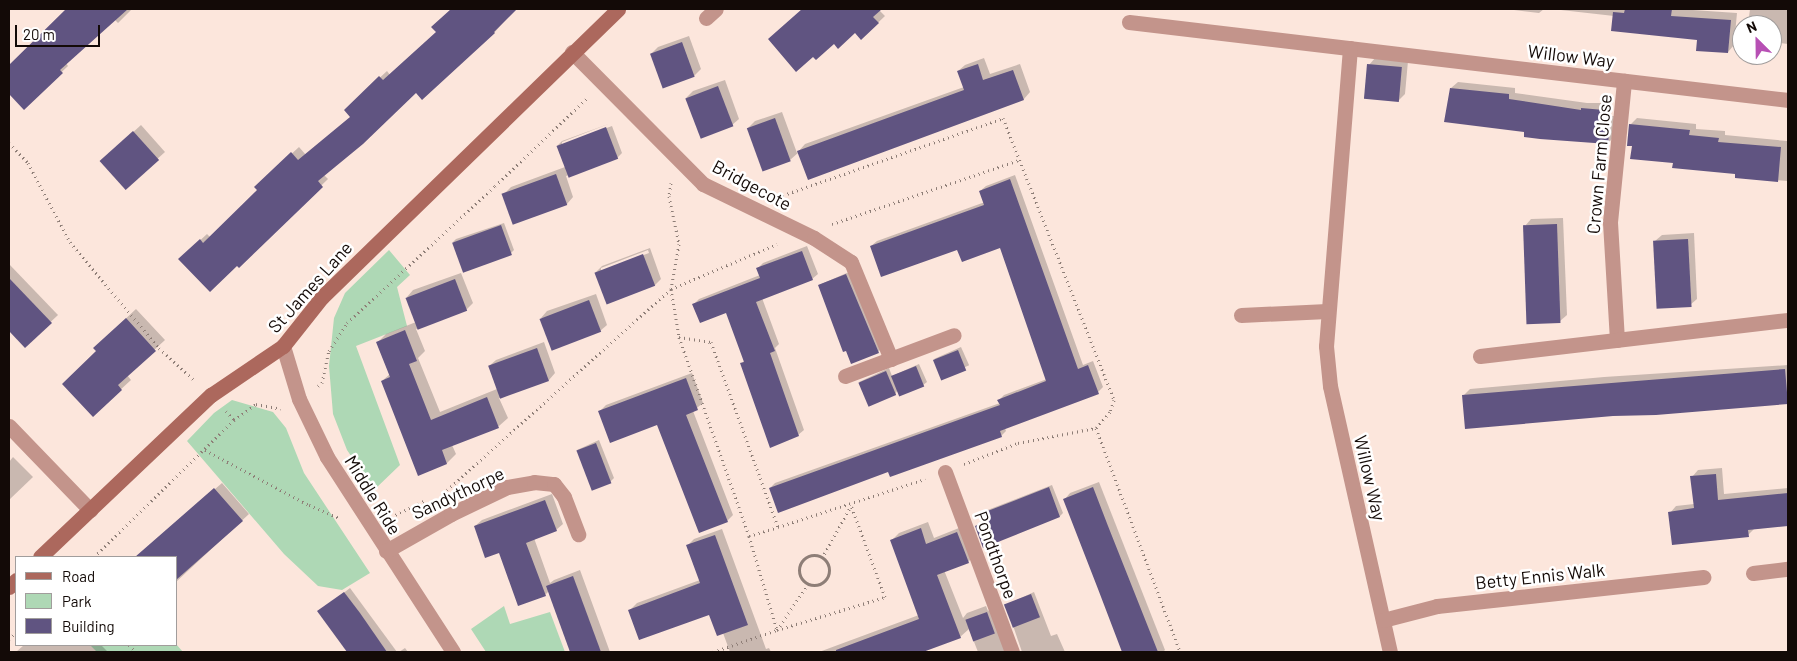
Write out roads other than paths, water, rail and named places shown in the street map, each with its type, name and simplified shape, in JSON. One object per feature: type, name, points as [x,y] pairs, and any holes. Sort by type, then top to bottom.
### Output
[{"type":"street","name":"St James Lane","points":[[41,556],[211,395],[283,346],[322,297],[618,9]]},
{"type":"street","name":"Willow Way","points":[[1129,22],[1788,100]]},
{"type":"street","name":"Willow Way","points":[[1350,48],[1327,311],[1326,346],[1330,386],[1390,652]]},
{"type":"street","name":"Bridgecote","points":[[572,52],[703,184],[805,233],[851,262],[891,359]]},
{"type":"street","name":"Crown Farm Close","points":[[1617,340],[1610,222],[1624,81]]},
{"type":"street","points":[[1241,315],[1327,311]]},
{"type":"street","points":[[1480,356],[1788,320]]},
{"type":"street","points":[[845,376],[954,335]]},
{"type":"street","name":"Middle Ride","points":[[283,346],[298,398],[327,457],[453,652]]},
{"type":"street","points":[[9,426],[90,510]]},
{"type":"street","name":"Pondthorpe","points":[[945,472],[1012,652]]},
{"type":"street","name":"Sandythorpe","points":[[386,551],[451,514],[491,495],[507,488],[534,482],[554,484],[564,497],[578,534]]},
{"type":"street","points":[[1753,573],[1788,569]]},
{"type":"street","name":"Betty Ennis Walk","points":[[1383,620],[1438,606],[1703,577]]}]
